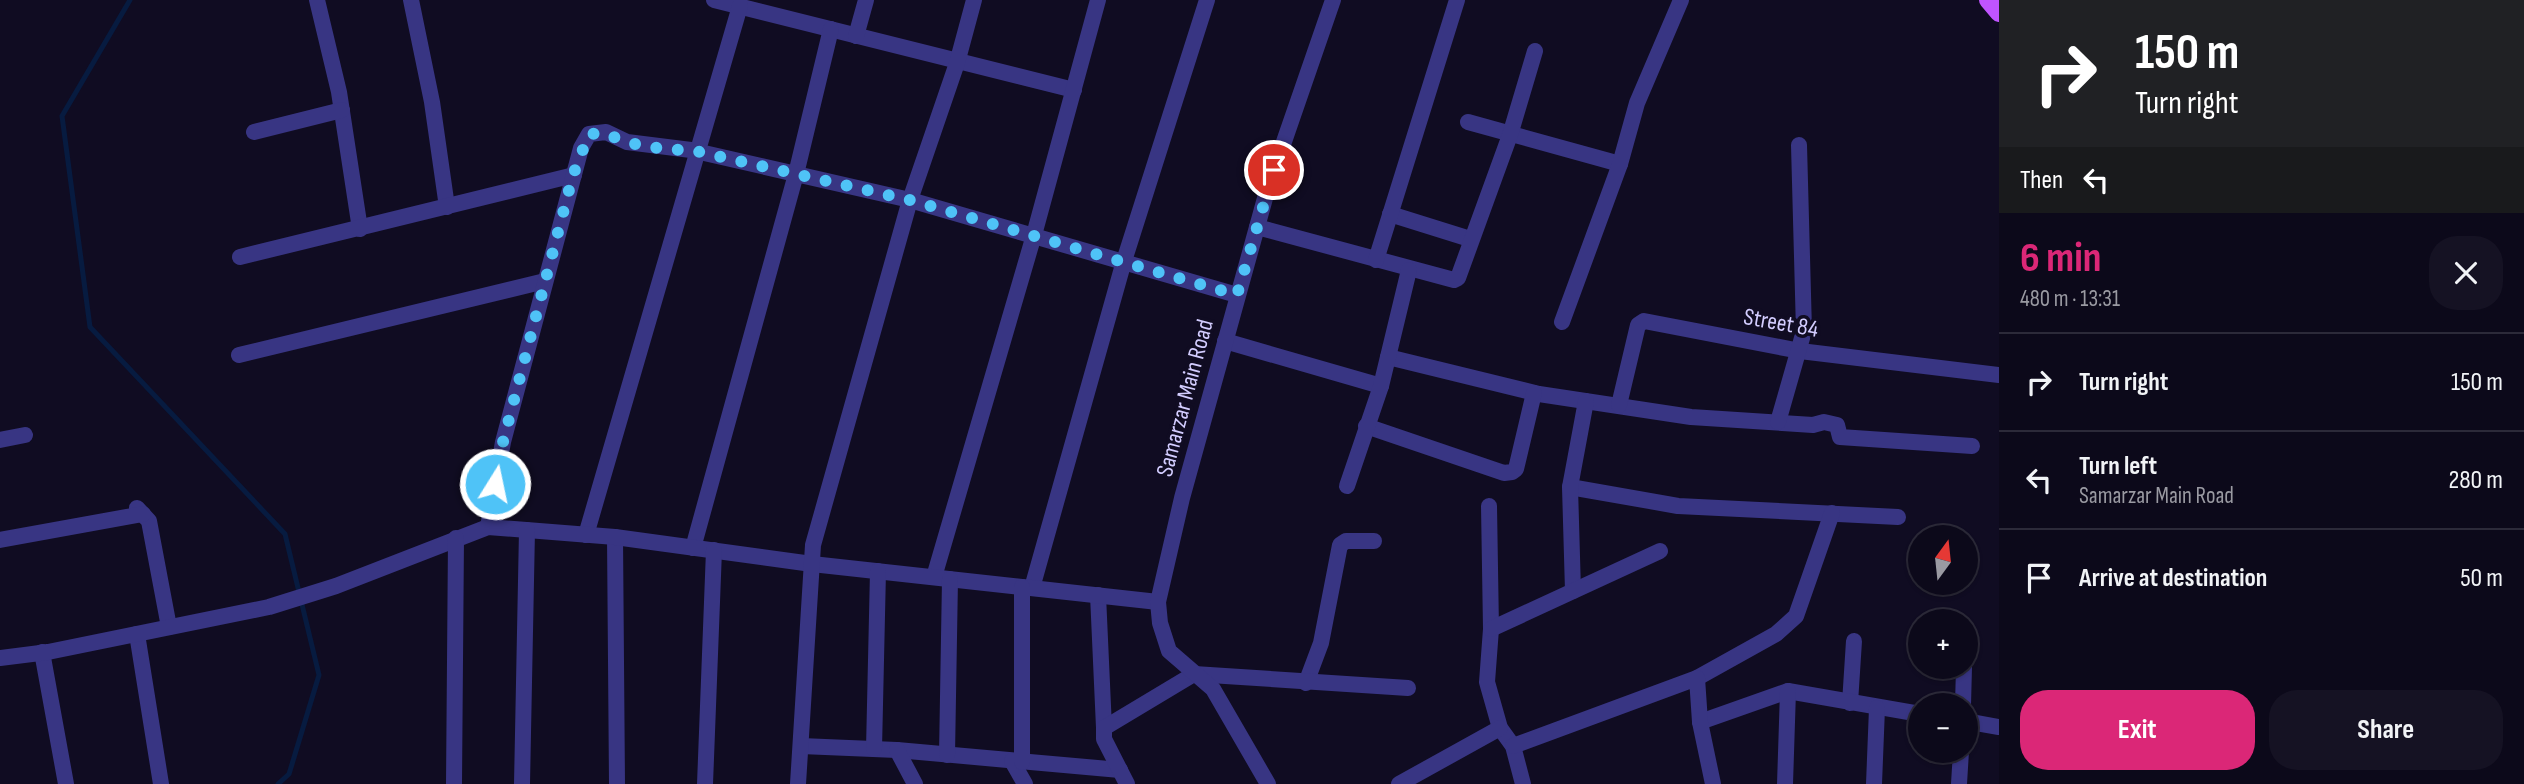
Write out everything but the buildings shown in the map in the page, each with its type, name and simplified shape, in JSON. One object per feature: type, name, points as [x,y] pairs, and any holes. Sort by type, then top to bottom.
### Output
[{"type":"main road","points":[[1988,0],[1999,13]]},
{"type":"street","points":[[317,0],[342,110],[360,229]]},
{"type":"street","points":[[411,0],[432,102],[447,207]]},
{"type":"street","points":[[714,0],[740,6],[769,7],[856,36],[1074,90]]},
{"type":"street","points":[[856,36],[866,0]]},
{"type":"street","points":[[798,784],[813,545],[910,200],[957,63],[974,0]]},
{"type":"street","points":[[947,755],[942,578],[1098,0]]},
{"type":"street","points":[[1024,784],[1017,762],[1027,587],[1124,261],[1207,0]]},
{"type":"street","name":"Samarzar Main Road","points":[[1268,784],[1213,689],[1169,651],[1160,623],[1158,602],[1181,498],[1237,295],[1287,128],[1333,0]]},
{"type":"street","points":[[1376,260],[1457,0]]},
{"type":"street","points":[[1562,322],[1620,164],[1637,103],[1681,0]]},
{"type":"street","points":[[586,535],[740,6]]},
{"type":"street","points":[[692,548],[796,174],[831,29]]},
{"type":"street","points":[[1257,227],[1454,281],[1458,278],[1510,135],[1535,51]]},
{"type":"street","points":[[254,132],[342,110]]},
{"type":"street","points":[[1468,121],[1620,164]]},
{"type":"street","points":[[488,527],[503,442],[573,175],[589,134],[606,132],[627,142],[698,152],[910,200],[1237,295]]},
{"type":"street","points":[[1778,422],[1804,331],[1799,145]]},
{"type":"street","points":[[240,257],[573,175]]},
{"type":"street","points":[[1390,214],[1470,239]]},
{"type":"street","points":[[1347,486],[1381,386],[1409,270]]},
{"type":"street","points":[[239,355],[545,281]]},
{"type":"street","name":"Street 84","points":[[1619,405],[1638,325],[1644,321],[1800,351],[1999,375]]},
{"type":"street","points":[[1225,341],[1381,386]]},
{"type":"street","points":[[1388,356],[1534,393],[1691,417],[1812,425],[1832,423],[1837,425],[1840,437],[1846,438],[1972,446]]},
{"type":"street","points":[[1366,426],[1504,473],[1512,472],[1516,469],[1534,393]]},
{"type":"street","points":[[1573,591],[1570,487],[1586,401]]},
{"type":"street","points":[[0,440],[25,435]]},
{"type":"street","points":[[1570,487],[1678,506],[1898,517]]},
{"type":"street","points":[[1489,506],[1491,629],[1487,682],[1500,728],[1513,746],[1523,784]]},
{"type":"street","points":[[0,540],[140,511],[149,521],[169,627]]},
{"type":"street","points":[[1513,746],[1697,678],[1776,634],[1796,616],[1832,513]]},
{"type":"street","points":[[0,658],[269,607],[336,586],[488,527],[615,537],[812,564],[1158,602]]},
{"type":"street","points":[[522,784],[527,530]]},
{"type":"street","points":[[615,537],[617,784]]},
{"type":"street","points":[[454,784],[456,538]]},
{"type":"street","points":[[1306,682],[1321,643],[1340,545],[1346,541],[1374,541]]},
{"type":"street","points":[[705,784],[714,550]]},
{"type":"street","points":[[1491,629],[1660,551]]},
{"type":"street","points":[[874,749],[878,571]]},
{"type":"street","points":[[1098,595],[1104,739],[1123,777]]},
{"type":"street","points":[[137,634],[161,784]]},
{"type":"street","points":[[1850,703],[1854,641]]},
{"type":"street","points":[[42,652],[66,784]]},
{"type":"street","points":[[1104,729],[1194,674],[1408,688]]},
{"type":"street","points":[[1697,678],[1700,722],[1713,784]]},
{"type":"street","points":[[1700,722],[1788,691],[1908,712]]},
{"type":"street","points":[[1785,784],[1788,691]]},
{"type":"street","points":[[1874,784],[1877,708]]},
{"type":"street","points":[[1978,723],[1999,727]]},
{"type":"street","points":[[1399,784],[1500,728]]},
{"type":"street","points":[[801,746],[897,750],[1017,762],[1123,777]]},
{"type":"street","points":[[897,750],[915,784]]},
{"type":"street","points":[[1959,784],[1960,763]]},
{"type":"waterway","points":[[130,0],[62,116],[90,327],[285,534],[319,675],[289,774],[278,784]]},
{"type":"route","points":[[495,484],[503,442],[573,175],[581,148],[589,134],[606,132],[627,142],[664,149],[691,150],[910,200],[1237,295],[1274,170]]}]
